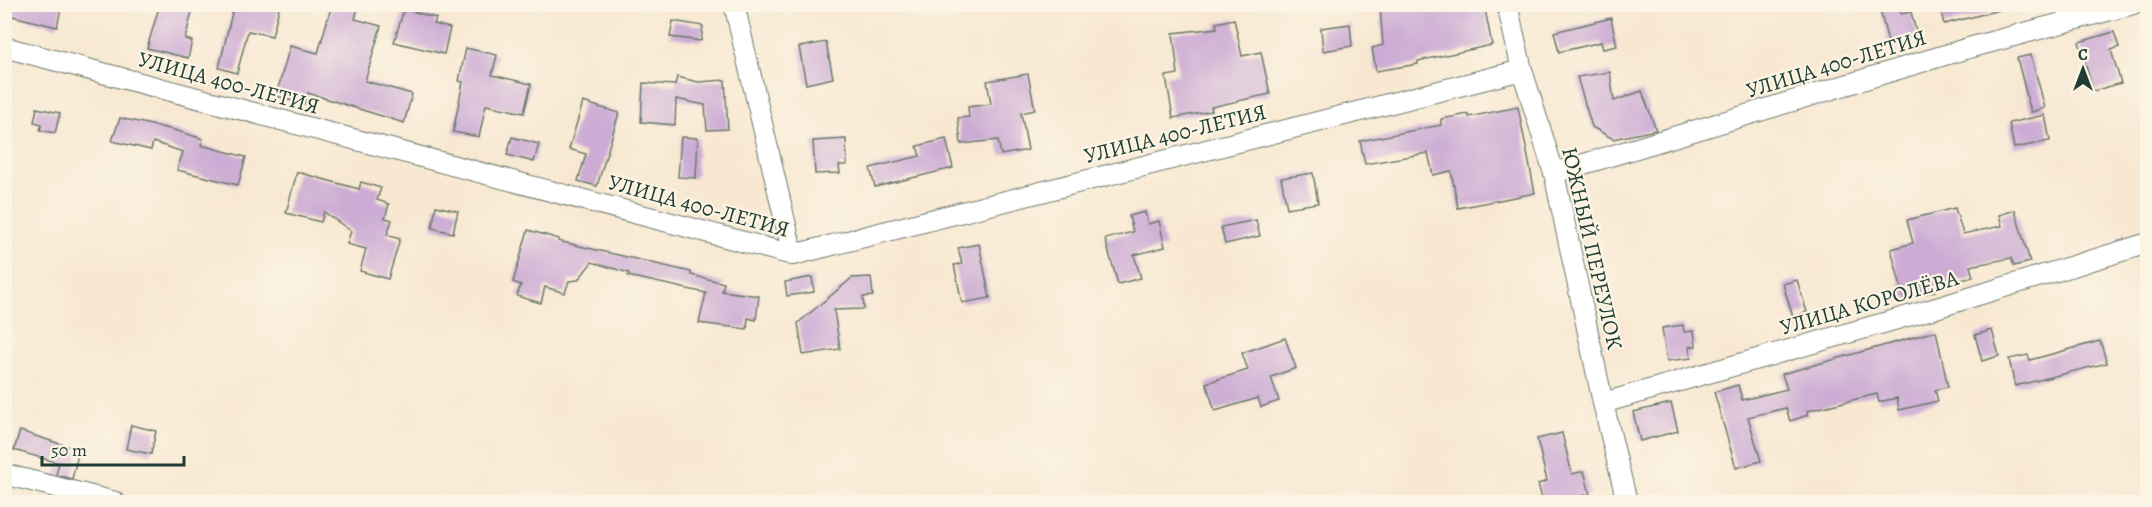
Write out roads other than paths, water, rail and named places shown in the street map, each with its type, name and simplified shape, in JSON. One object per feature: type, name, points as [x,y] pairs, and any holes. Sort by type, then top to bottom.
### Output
[{"type":"street","points":[[734,4],[792,255]]},
{"type":"street","name":"ЮЖНЫЙ ПЕРЕУЛОК","points":[[1507,4],[1522,70],[1554,174],[1603,403],[1627,502]]},
{"type":"street","name":"УЛИЦА 400-ЛЕТИЯ","points":[[1554,174],[1965,49],[2133,4]]},
{"type":"street","name":"УЛИЦА 400-ЛЕТИЯ","points":[[4,47],[792,255],[1522,70]]},
{"type":"street","name":"УЛИЦА КОРОЛЁВА","points":[[1603,403],[1936,308],[2148,243]]},
{"type":"street","points":[[4,474],[115,502]]}]
